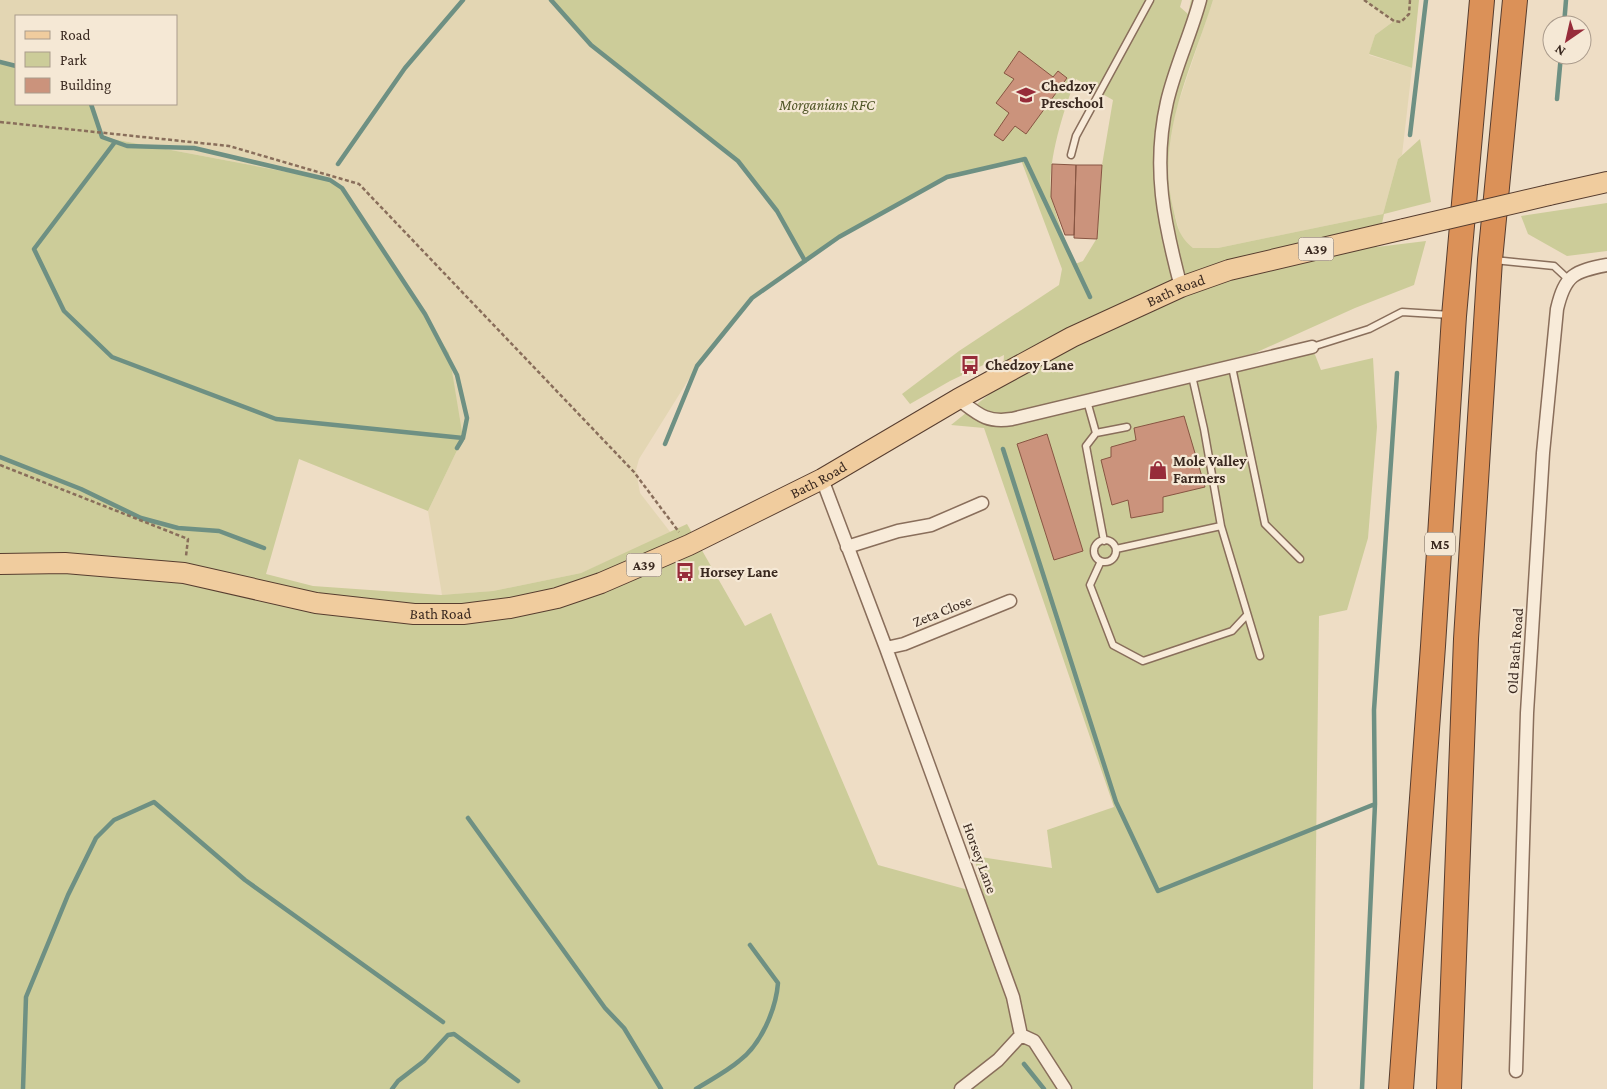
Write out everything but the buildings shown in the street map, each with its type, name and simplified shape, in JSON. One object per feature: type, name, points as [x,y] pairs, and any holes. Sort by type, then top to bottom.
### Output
[{"type":"highway","name":"M5","points":[[1401,1089],[1433,646],[1454,316],[1482,0]]},
{"type":"highway","name":"M5","points":[[1449,1089],[1466,639],[1490,260],[1515,0]]},
{"type":"main road","name":"Bath Road","points":[[0,564],[65,563],[184,573],[316,603],[414,614],[463,614],[510,608],[558,598],[600,583],[689,545],[822,479],[958,399],[1072,337],[1181,287],[1229,270],[1607,182]]},
{"type":"street","points":[[1181,287],[1162,206],[1159,177],[1160,143],[1167,101],[1200,0]]},
{"type":"street","points":[[1569,280],[1574,274],[1607,265]]},
{"type":"street","name":"Old Bath Road","points":[[1516,1070],[1527,714],[1543,452],[1556,309],[1562,288],[1569,280]]},
{"type":"street","points":[[958,399],[981,417],[996,421],[1312,347]]},
{"type":"street","name":"Horsey Lane","points":[[822,479],[886,648],[1013,997],[1021,1035]]},
{"type":"street","points":[[847,546],[896,526],[931,525],[982,503]]},
{"type":"street","name":"Zeta Close","points":[[886,648],[904,644],[1010,601]]},
{"type":"street","points":[[961,1089],[998,1060],[1021,1035],[1034,1041],[1065,1089]]},
{"type":"lane","points":[[1071,155],[1076,136],[1150,0]]},
{"type":"lane","points":[[1490,260],[1554,266],[1569,280]]},
{"type":"lane","points":[[1312,347],[1369,329],[1402,312],[1454,316]]},
{"type":"lane","points":[[1232,367],[1265,524],[1300,559]]},
{"type":"lane","points":[[1192,376],[1204,429],[1221,526],[1246,616],[1260,656]]},
{"type":"lane","points":[[1087,401],[1096,433]]},
{"type":"lane","points":[[1104,541],[1086,446],[1096,433],[1127,427]]},
{"type":"lane","points":[[1116,549],[1221,526]]},
{"type":"lane","points":[[1101,562],[1095,553],[1095,548],[1104,541],[1109,541],[1116,549]]},
{"type":"lane","points":[[1101,562],[1112,560],[1116,549]]},
{"type":"lane","points":[[1101,562],[1090,585],[1113,645],[1143,660],[1232,631],[1246,616]]},
{"type":"path","points":[[1364,0],[1394,21],[1401,22],[1409,14],[1410,0]]},
{"type":"path","points":[[0,122],[229,146],[358,184],[634,472],[689,545]]},
{"type":"path","points":[[0,466],[188,539],[184,573]]},
{"type":"shaded area","points":[[0,0],[551,0],[591,45],[738,161],[777,211],[805,261],[752,298],[697,366],[639,459],[636,470],[640,493],[671,533],[581,573],[493,591],[442,595],[428,511],[463,438],[441,347],[425,314],[342,188],[330,180],[102,137],[91,105],[178,105],[178,15],[15,15],[15,66],[0,62]]},
{"type":"shaded area","points":[[1213,0],[1364,0],[1394,21],[1375,35],[1369,55],[1412,68],[1402,155],[1398,159],[1383,214],[1218,248],[1193,248],[1181,237],[1170,197],[1167,149],[1177,107]]},
{"type":"green space","name":"Morganians RFC","points":[[551,0],[1182,0],[1180,7],[1188,14],[1191,0],[1213,0],[1178,104],[1169,158],[1169,185],[1174,212],[1182,236],[1193,248],[1218,248],[1383,214],[1398,159],[1420,139],[1431,202],[1384,214],[1377,247],[1426,241],[1414,285],[1355,308],[1255,353],[1193,369],[1192,375],[1312,347],[1321,370],[1373,358],[1377,427],[1368,538],[1347,610],[1319,616],[1313,1089],[0,1089],[0,62],[15,66],[15,105],[91,105],[102,137],[330,180],[342,188],[449,353],[463,438],[428,511],[299,459],[266,574],[313,586],[441,595],[493,591],[581,573],[687,524],[745,626],[771,613],[878,865],[983,894],[974,856],[1052,868],[1047,830],[1114,807],[984,428],[951,425],[1002,384],[1004,355],[950,381],[910,404],[902,394],[959,351],[1059,285],[1062,269],[1021,160],[947,177],[839,237],[805,261],[777,211],[738,161],[591,45]],"holes":[[[1076,79],[1113,100],[1102,165],[1097,238],[1083,261],[1075,264],[1056,215],[1052,198],[1051,171],[1057,138]]]},
{"type":"green space","points":[[1364,0],[1419,0],[1412,68],[1369,54],[1375,35],[1394,21]]},
{"type":"green space","points":[[1607,203],[1607,251],[1567,256],[1528,234],[1521,216]]},
{"type":"waterway","points":[[338,164],[405,68],[463,0]]},
{"type":"waterway","points":[[551,0],[591,45],[738,161],[777,211],[805,261]]},
{"type":"waterway","points":[[1410,135],[1426,0]]},
{"type":"waterway","points":[[1565,15],[1566,0]]},
{"type":"waterway","points":[[0,62],[15,66]]},
{"type":"waterway","points":[[1557,99],[1560,65]]},
{"type":"waterway","points":[[91,105],[102,137],[127,146],[194,148],[330,180],[342,188],[425,314],[457,375],[467,418],[463,438]]},
{"type":"waterway","points":[[115,142],[34,249],[64,311],[112,357],[276,419],[463,438],[457,448]]},
{"type":"waterway","points":[[665,444],[697,366],[752,298],[839,237],[947,177],[1025,159],[1090,297]]},
{"type":"waterway","points":[[1362,1089],[1375,804],[1374,710],[1397,373]]},
{"type":"waterway","points":[[1003,449],[1116,802],[1158,891],[1375,804]]},
{"type":"waterway","points":[[0,457],[81,489],[141,518],[178,528],[219,531],[264,548]]},
{"type":"waterway","points":[[23,1089],[26,997],[68,895],[96,838],[114,820],[154,802],[245,880],[443,1022]]},
{"type":"waterway","points":[[468,818],[605,1008],[624,1028],[661,1089]]},
{"type":"waterway","points":[[696,1089],[729,1069],[747,1054],[754,1046],[771,1015],[778,983],[750,945]]},
{"type":"waterway","points":[[392,1089],[398,1081],[424,1061],[448,1035],[454,1034],[518,1081]]},
{"type":"waterway","points":[[1024,1064],[1044,1089]]},
{"type":"place","name":"Chedzoy Preschool","points":[[1026,95]]},
{"type":"place","name":"Chedzoy Lane","points":[[970,365]]},
{"type":"place","name":"Mole Valley Farmers","points":[[1158,470]]},
{"type":"place","name":"Horsey Lane","points":[[685,572]]}]
